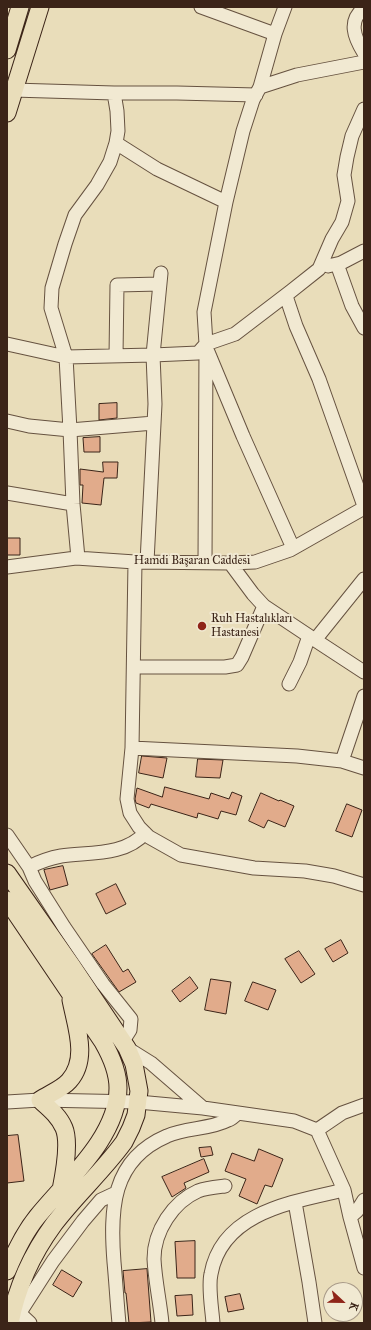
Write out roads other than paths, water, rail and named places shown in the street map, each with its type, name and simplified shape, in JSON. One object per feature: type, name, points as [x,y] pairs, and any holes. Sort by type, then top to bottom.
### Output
[{"type":"main road","points":[[7,50],[20,7]]},
{"type":"main road","points":[[7,113],[40,7]]},
{"type":"main road","points":[[8,878],[72,966],[125,1044],[134,1064],[138,1079],[138,1102],[136,1115],[124,1142],[55,1223],[40,1245],[20,1284],[14,1315]]},
{"type":"main road","points":[[7,900],[103,1042],[111,1056],[116,1071],[117,1082],[117,1101],[108,1129],[61,1191],[37,1218],[26,1234],[7,1271]]},
{"type":"main road","points":[[61,1191],[66,1158],[65,1128],[56,1114],[40,1100],[68,1083],[77,1070],[80,1056],[70,994]]},
{"type":"street","points":[[201,7],[275,34]]},
{"type":"street","points":[[205,562],[206,344],[204,312],[226,202],[243,131],[258,91],[275,34],[285,7]]},
{"type":"street","points":[[364,8],[356,16],[354,23],[356,38],[364,53]]},
{"type":"street","points":[[13,90],[114,93],[258,91],[297,75],[364,62]]},
{"type":"street","points":[[78,558],[73,504],[66,357],[51,308],[52,288],[75,215],[97,185],[110,162],[118,131],[114,93]]},
{"type":"street","points":[[319,269],[332,239],[342,222],[348,201],[344,175],[347,157],[352,136],[364,109]]},
{"type":"street","points":[[116,143],[157,169],[226,202]]},
{"type":"street","points":[[7,344],[66,357],[153,356],[198,353],[206,344],[235,334],[319,269],[336,264],[364,250]]},
{"type":"street","points":[[336,264],[352,306],[364,328]]},
{"type":"street","points":[[116,356],[117,285],[161,279],[153,356],[155,404],[154,423],[141,562],[134,666],[132,748],[127,798],[130,813],[145,834],[182,855],[254,868],[305,871],[334,876],[364,885]]},
{"type":"street","points":[[286,296],[296,326],[319,379],[364,507]]},
{"type":"street","points":[[206,344],[243,436],[293,548]]},
{"type":"street","points":[[7,421],[29,426],[70,430],[154,423]]},
{"type":"street","points":[[7,493],[73,504]]},
{"type":"street","name":"Hamdi Başaran Caddesi","points":[[7,567],[78,558],[141,562],[255,562],[293,548],[364,507]]},
{"type":"street","points":[[230,563],[264,606],[364,672]]},
{"type":"street","points":[[289,684],[312,638],[364,579]]},
{"type":"street","points":[[134,666],[225,667],[238,665],[264,606]]},
{"type":"street","points":[[342,760],[364,696]]},
{"type":"street","points":[[132,748],[297,756],[342,760],[364,768]]},
{"type":"street","points":[[29,867],[44,860],[60,856],[106,852],[127,847],[139,840],[145,834]]},
{"type":"street","points":[[7,835],[29,867],[35,881],[64,927],[103,984],[131,1019],[130,1030],[125,1044],[151,1063],[203,1108]]},
{"type":"street","points":[[7,1102],[40,1100],[138,1102],[203,1108],[294,1121],[317,1130],[344,1190],[364,1268]]},
{"type":"street","points":[[317,1130],[342,1113],[364,1105]]},
{"type":"street","points":[[119,1323],[113,1245],[113,1211],[116,1193],[128,1167],[135,1158],[153,1142],[181,1131],[215,1125],[228,1120],[238,1113]]},
{"type":"street","points":[[162,1323],[154,1258],[158,1236],[166,1219],[178,1204],[199,1191],[225,1186]]},
{"type":"street","points":[[212,1323],[210,1276],[214,1260],[221,1246],[230,1234],[241,1225],[255,1217],[295,1202],[344,1190]]},
{"type":"street","points":[[30,1323],[14,1315],[101,1200],[116,1193]]},
{"type":"street","points":[[350,1217],[357,1211],[364,1200]]},
{"type":"street","points":[[295,1202],[315,1323]]},
{"type":"place","name":"Ruh Hastalıkları Hastanesi","points":[[202,626]]}]
